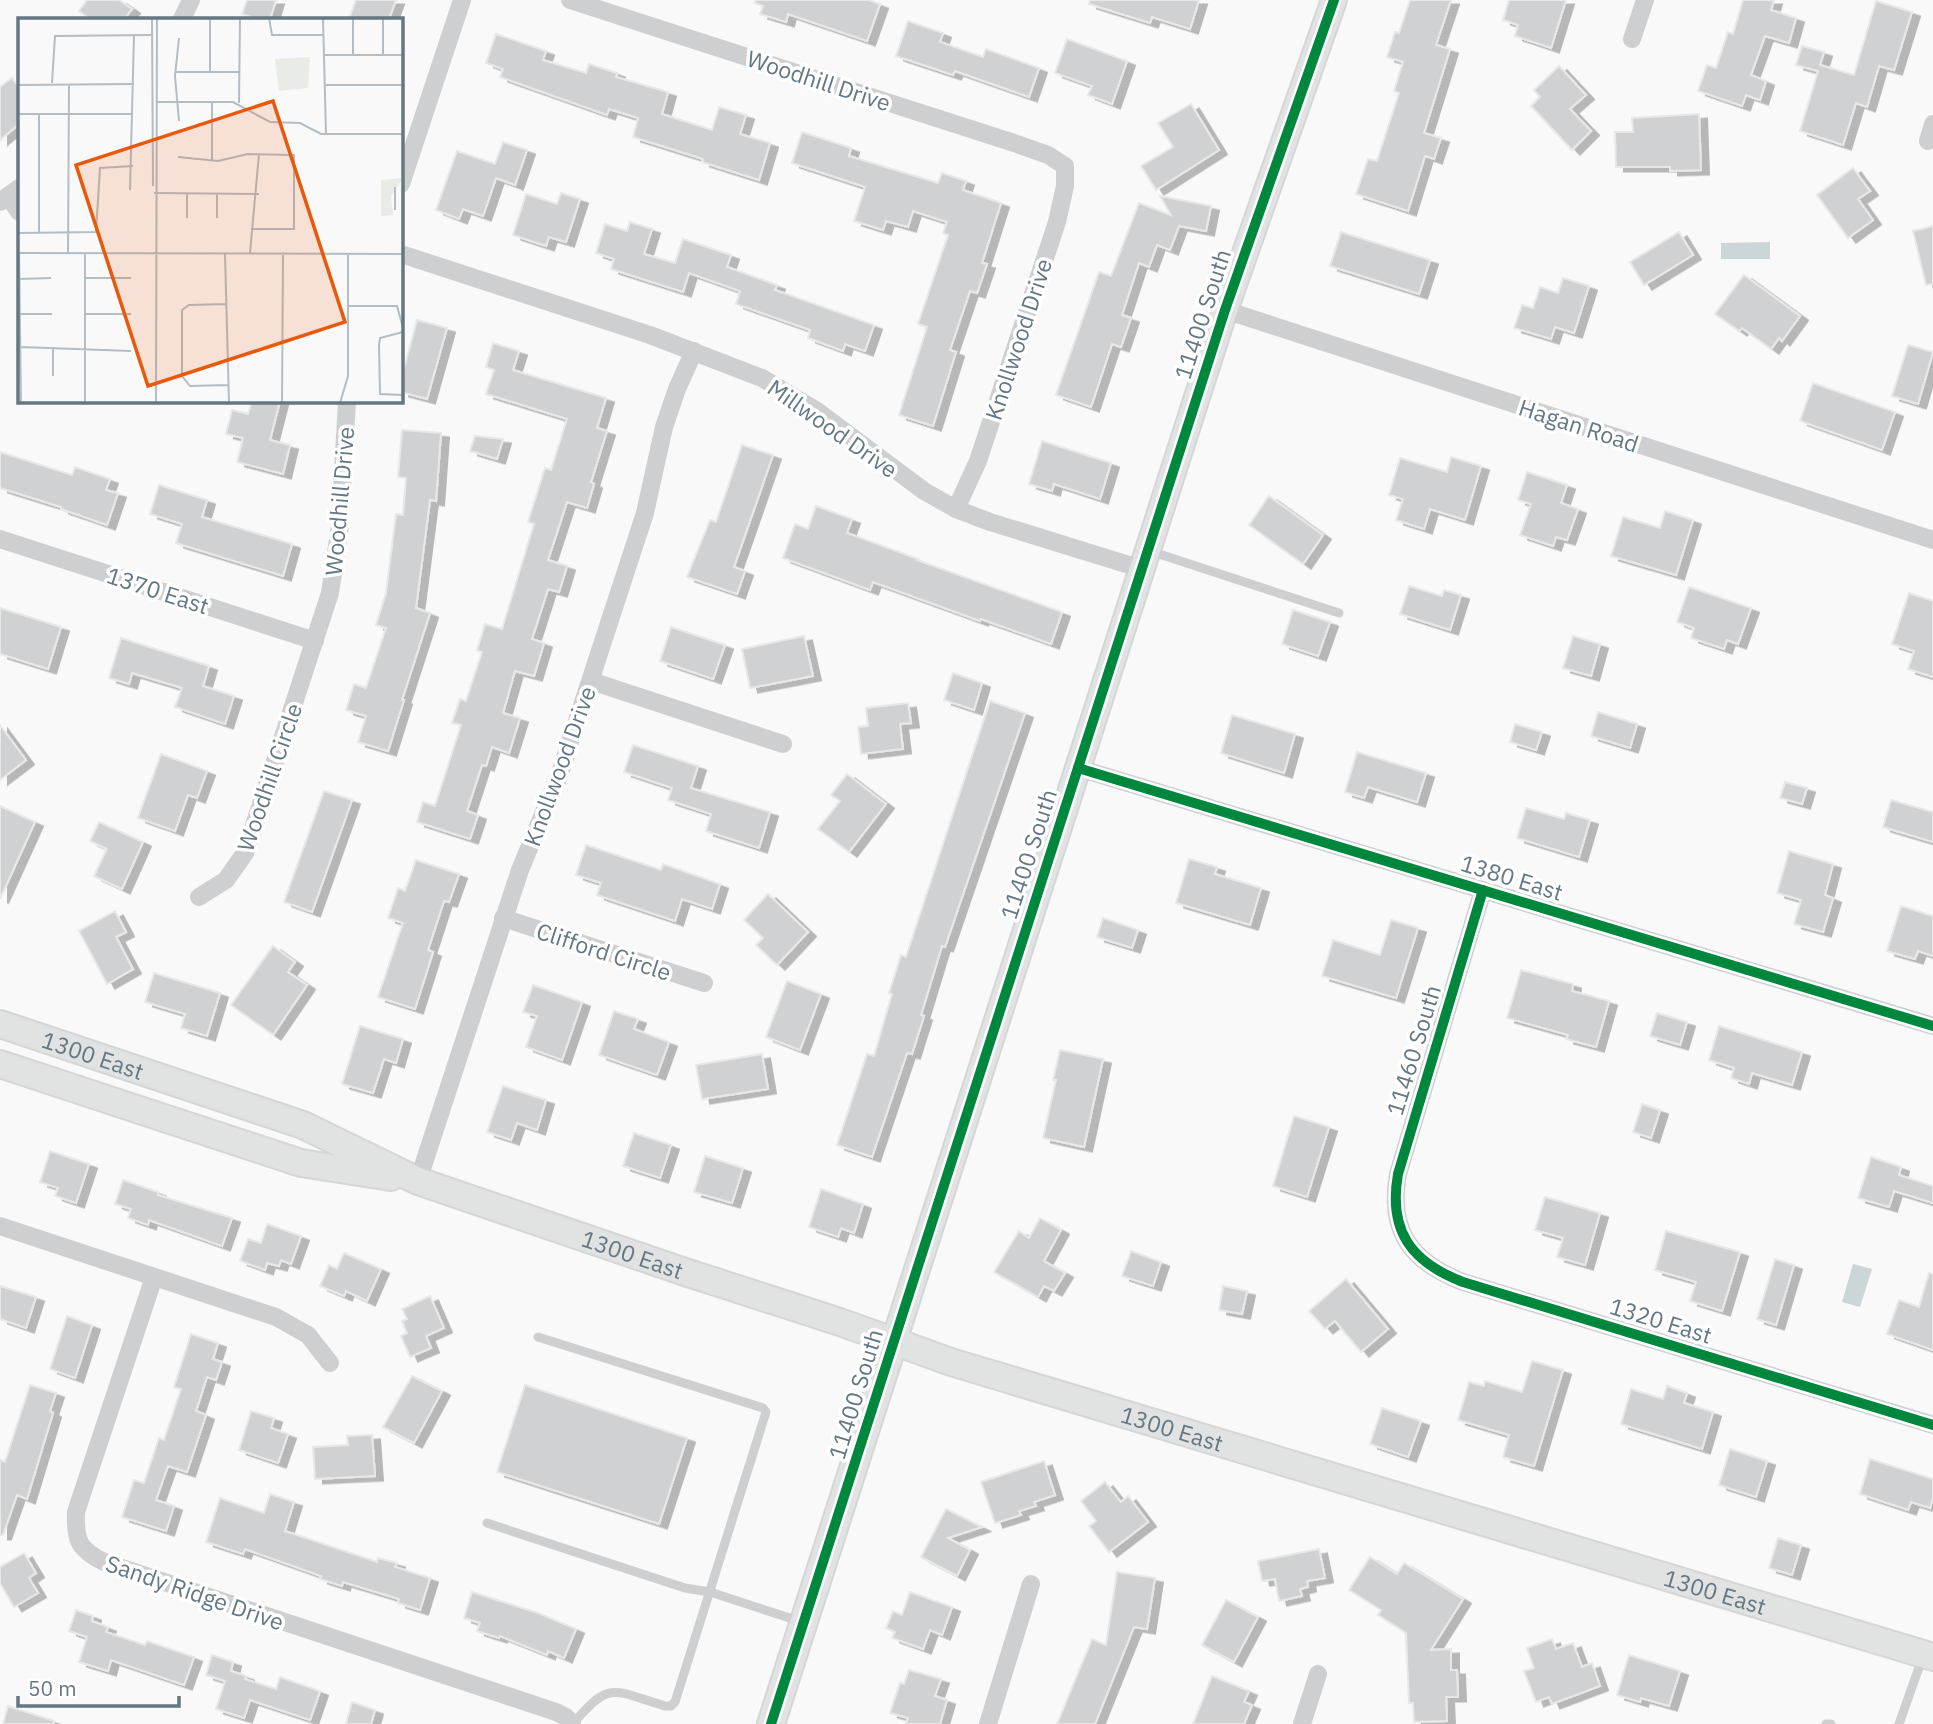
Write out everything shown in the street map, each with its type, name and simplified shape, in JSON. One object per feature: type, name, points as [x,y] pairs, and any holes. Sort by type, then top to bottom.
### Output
[{"type":"main road","name":"11400 South","points":[[771,1724],[1225,310],[1334,0]]},
{"type":"main road","name":"1300 East","points":[[0,1024],[303,1125],[418,1181],[951,1362],[1929,1655]]},
{"type":"main road","name":"1300 East","points":[[0,1064],[301,1163],[418,1181]]},
{"type":"street","points":[[182,18],[191,0]]},
{"type":"street","points":[[402,181],[462,0]]},
{"type":"street","name":"Woodhill Drive","points":[[570,0],[1017,144],[1048,155],[1065,166]]},
{"type":"street","points":[[1632,39],[1645,0]]},
{"type":"street","name":"Knollwood Drive","points":[[956,509],[978,461],[1057,222],[1065,186],[1065,166]]},
{"type":"street","points":[[9,195],[18,210]]},
{"type":"street","name":"Millwood Drive","points":[[402,254],[695,351],[762,378],[790,393],[924,491],[956,509],[990,522],[1145,560]]},
{"type":"street","name":"Hagan Road","points":[[1225,310],[1933,540]]},
{"type":"street","name":"Knollwood Drive","points":[[418,1181],[503,918],[559,776],[591,681],[645,513],[664,427],[677,389],[695,351]]},
{"type":"street","name":"Woodhill Drive","points":[[315,641],[330,593],[337,558],[347,402]]},
{"type":"street","name":"1370 East","points":[[0,538],[315,641]]},
{"type":"street","name":"Woodhill Circle","points":[[199,897],[226,880],[245,853],[315,641]]},
{"type":"street","points":[[591,681],[783,744]]},
{"type":"street","name":"1380 East","points":[[1078,768],[1933,1026]]},
{"type":"street","name":"11460 South","points":[[1399,1224],[1395,1208],[1398,1174],[1483,890]]},
{"type":"street","name":"Clifford Circle","points":[[503,918],[704,984]]},
{"type":"street","name":"1320 East","points":[[1399,1224],[1407,1243],[1421,1261],[1441,1274],[1933,1425]]},
{"type":"street","points":[[0,1226],[276,1317],[308,1335],[330,1363]]},
{"type":"street","name":"Sandy Ridge Drive","points":[[153,1277],[76,1512],[78,1543],[89,1555],[556,1712],[573,1724]]},
{"type":"street","points":[[988,1724],[1031,1584]]},
{"type":"street","points":[[1302,1724],[1318,1674]]},
{"type":"lane","points":[[1145,560],[1339,613]]},
{"type":"lane","points":[[538,1337],[763,1408],[766,1412],[675,1702],[671,1706],[665,1706],[615,1691],[602,1694],[591,1702],[573,1724]]},
{"type":"lane","points":[[487,1523],[685,1588],[710,1592],[804,1622]]},
{"type":"lane","points":[[1899,1724],[1929,1655]]},
{"type":"shaded area","points":[[1770,242],[1770,259],[1721,259],[1721,243]]},
{"type":"shaded area","points":[[1853,1264],[1872,1269],[1860,1307],[1842,1302]]},
{"type":"building","points":[[87,0],[119,0],[132,9],[125,18],[89,18],[79,11]]},
{"type":"building","points":[[247,0],[276,0],[270,18],[254,18],[242,14]]},
{"type":"building","points":[[356,0],[396,0],[389,18],[349,18]]},
{"type":"building","points":[[756,0],[869,0],[880,4],[867,41],[788,14],[786,22],[760,14],[763,6],[755,3]]},
{"type":"building","points":[[1090,0],[1199,0],[1190,29],[1152,17],[1150,23],[1089,4]]},
{"type":"building","points":[[1410,0],[1451,0],[1436,45],[1450,49],[1424,133],[1441,138],[1434,159],[1425,156],[1408,211],[1356,194],[1368,159],[1377,161],[1399,93],[1394,91],[1403,62],[1387,57],[1395,32],[1399,33]]},
{"type":"building","points":[[1509,0],[1566,0],[1551,48],[1515,36],[1518,25],[1503,20]]},
{"type":"building","points":[[1743,0],[1774,0],[1771,10],[1796,18],[1789,43],[1765,36],[1751,75],[1766,81],[1760,100],[1746,95],[1742,106],[1698,91],[1707,65],[1716,68],[1728,32],[1733,34]]},
{"type":"building","points":[[1876,1],[1912,12],[1894,70],[1879,66],[1867,107],[1856,103],[1843,145],[1800,131],[1818,71],[1796,65],[1802,46],[1824,52],[1820,65],[1854,75]]},
{"type":"building","points":[[908,21],[943,33],[940,42],[983,57],[986,49],[1039,68],[1029,97],[955,71],[953,75],[896,56]]},
{"type":"building","points":[[496,34],[546,51],[543,60],[586,73],[589,64],[617,73],[616,77],[668,92],[662,114],[712,130],[719,107],[746,115],[740,134],[770,143],[759,180],[633,137],[638,118],[609,109],[607,115],[500,77],[503,69],[486,63]]},
{"type":"building","points":[[1067,39],[1127,61],[1112,104],[1088,95],[1092,86],[1055,73]]},
{"type":"building","points":[[1559,66],[1586,95],[1570,109],[1591,131],[1572,150],[1531,106],[1540,97],[1534,90]]},
{"type":"building","points":[[12,78],[18,86],[18,125],[0,140],[0,87]]},
{"type":"building","points":[[1191,104],[1219,150],[1156,190],[1141,166],[1173,147],[1158,123]]},
{"type":"building","points":[[1699,114],[1701,170],[1616,167],[1615,132],[1633,132],[1632,118]]},
{"type":"building","points":[[802,132],[851,148],[849,156],[938,183],[942,173],[966,181],[963,190],[1001,203],[982,263],[987,264],[977,293],[970,291],[950,350],[956,352],[933,426],[899,415],[927,327],[918,324],[948,235],[943,233],[947,222],[913,211],[908,227],[886,221],[883,230],[854,221],[865,187],[792,163]]},
{"type":"building","points":[[503,142],[527,150],[515,185],[496,178],[483,216],[463,209],[459,219],[436,210],[457,151],[495,164]]},
{"type":"building","points":[[1853,168],[1870,191],[1858,199],[1873,220],[1848,238],[1817,195]]},
{"type":"building","points":[[561,193],[580,199],[566,242],[549,237],[546,246],[513,235],[526,194],[557,204]]},
{"type":"building","points":[[1160,196],[1211,206],[1206,231],[1179,226],[1170,250],[1157,245],[1149,267],[1139,263],[1122,315],[1131,318],[1121,347],[1112,344],[1091,407],[1056,395],[1099,272],[1111,276],[1139,203],[1171,215]]},
{"type":"building","points":[[630,222],[652,229],[644,254],[675,263],[683,239],[731,255],[727,267],[777,285],[775,290],[874,325],[865,351],[845,344],[843,351],[808,338],[810,330],[736,304],[740,291],[689,273],[683,292],[611,269],[614,259],[596,253],[605,224],[627,231]]},
{"type":"building","points":[[1933,226],[1933,284],[1926,285],[1913,231]]},
{"type":"building","points":[[1341,232],[1430,260],[1419,294],[1330,266]]},
{"type":"building","points":[[1679,232],[1693,255],[1644,285],[1630,262]]},
{"type":"building","points":[[1744,275],[1800,316],[1782,341],[1779,338],[1771,349],[1742,328],[1739,331],[1715,314]]},
{"type":"building","points":[[1563,278],[1589,286],[1574,333],[1555,327],[1551,339],[1514,328],[1522,305],[1533,308],[1540,287],[1558,293]]},
{"type":"building","points":[[417,320],[447,328],[427,399],[402,392],[402,376]]},
{"type":"building","points":[[493,343],[519,351],[513,370],[606,398],[597,428],[607,431],[591,482],[594,484],[587,508],[567,502],[548,560],[567,566],[559,592],[548,589],[532,639],[544,643],[534,676],[515,671],[503,713],[520,718],[509,753],[492,747],[486,766],[482,765],[467,811],[478,815],[470,839],[417,822],[423,802],[435,806],[461,725],[452,723],[460,699],[466,701],[482,652],[477,650],[485,624],[502,629],[534,524],[528,522],[545,468],[551,470],[567,419],[486,394],[494,370],[486,367]]},
{"type":"building","points":[[1908,345],[1933,352],[1918,404],[1892,396]]},
{"type":"building","points":[[1813,383],[1895,412],[1882,450],[1800,421]]},
{"type":"building","points":[[252,402],[280,402],[270,440],[290,445],[283,474],[237,462],[243,438],[226,434],[232,410],[248,414]]},
{"type":"building","points":[[402,430],[441,433],[436,501],[430,500],[416,608],[430,613],[388,751],[358,742],[366,716],[346,710],[354,684],[366,688],[386,628],[376,625],[386,593],[396,514],[403,515],[406,478],[398,477]]},
{"type":"building","points":[[475,436],[503,439],[497,459],[470,451]]},
{"type":"building","points":[[1042,441],[1111,463],[1100,499],[1054,484],[1052,491],[1029,484]]},
{"type":"building","points":[[742,445],[773,455],[734,567],[745,571],[737,594],[687,577],[710,520],[716,522]]},
{"type":"building","points":[[0,452],[72,475],[75,467],[110,479],[106,490],[118,493],[107,525],[0,488]]},
{"type":"building","points":[[1451,457],[1481,466],[1465,520],[1430,509],[1424,529],[1396,520],[1403,499],[1389,495],[1400,458],[1447,472]]},
{"type":"building","points":[[1527,472],[1567,485],[1561,503],[1578,509],[1567,540],[1556,537],[1553,546],[1520,535],[1531,504],[1518,500]]},
{"type":"building","points":[[159,485],[207,500],[202,517],[292,544],[283,576],[176,543],[182,524],[150,514]]},
{"type":"building","points":[[1269,496],[1323,535],[1303,564],[1249,525]]},
{"type":"building","points":[[816,506],[852,519],[847,533],[1062,612],[1051,644],[873,582],[870,590],[783,558],[795,524],[808,529]]},
{"type":"building","points":[[1665,511],[1693,520],[1676,575],[1611,556],[1623,517],[1660,528]]},
{"type":"building","points":[[1409,586],[1442,596],[1444,590],[1461,595],[1450,630],[1400,614]]},
{"type":"building","points":[[1689,587],[1751,608],[1738,644],[1727,640],[1724,649],[1691,638],[1694,628],[1677,622]]},
{"type":"building","points":[[1909,593],[1933,601],[1933,677],[1908,669],[1914,651],[1892,644]]},
{"type":"building","points":[[0,608],[61,627],[48,669],[0,654]]},
{"type":"building","points":[[1293,610],[1330,622],[1318,656],[1282,644]]},
{"type":"building","points":[[671,627],[725,645],[713,679],[660,661]]},
{"type":"building","points":[[804,636],[813,676],[750,688],[742,649]]},
{"type":"building","points":[[1573,636],[1600,644],[1591,676],[1563,668]]},
{"type":"building","points":[[121,638],[209,666],[203,686],[234,696],[225,724],[175,707],[182,688],[132,673],[129,684],[109,678]]},
{"type":"building","points":[[953,673],[982,683],[974,710],[944,700]]},
{"type":"building","points":[[990,701],[1025,713],[945,947],[942,946],[912,1054],[907,1053],[872,1157],[837,1145],[867,1054],[874,1056],[901,955],[906,957]]},
{"type":"building","points":[[908,703],[911,723],[900,724],[903,749],[861,754],[858,727],[868,726],[866,708]]},
{"type":"building","points":[[1598,712],[1637,724],[1630,748],[1591,736]]},
{"type":"building","points":[[1232,715],[1295,734],[1284,773],[1221,753]]},
{"type":"building","points":[[1515,724],[1542,732],[1536,750],[1510,742]]},
{"type":"building","points":[[0,725],[26,760],[0,780]]},
{"type":"building","points":[[633,745],[698,766],[691,788],[770,812],[759,848],[706,831],[711,814],[668,800],[672,788],[624,772]]},
{"type":"building","points":[[1357,752],[1426,773],[1417,802],[1368,787],[1364,798],[1345,792]]},
{"type":"building","points":[[161,754],[207,771],[197,798],[188,795],[175,831],[138,818]]},
{"type":"building","points":[[847,774],[886,804],[849,852],[818,829],[840,801],[831,795]]},
{"type":"building","points":[[1785,782],[1807,788],[1802,804],[1780,798]]},
{"type":"building","points":[[324,791],[352,800],[312,912],[284,902]]},
{"type":"building","points":[[1891,800],[1933,812],[1933,842],[1883,827]]},
{"type":"building","points":[[0,806],[35,822],[0,899]]},
{"type":"building","points":[[1526,808],[1564,819],[1566,813],[1590,820],[1579,857],[1517,838]]},
{"type":"building","points":[[99,822],[143,842],[122,889],[94,876],[107,849],[90,841]]},
{"type":"building","points":[[586,845],[661,870],[663,864],[720,884],[712,909],[682,899],[675,921],[597,895],[601,883],[576,875]]},
{"type":"building","points":[[1789,851],[1833,864],[1825,895],[1833,898],[1823,932],[1794,924],[1801,900],[1777,893]]},
{"type":"building","points":[[1189,859],[1217,867],[1215,874],[1261,888],[1250,925],[1176,903]]},
{"type":"building","points":[[416,860],[459,874],[449,902],[444,901],[428,950],[433,952],[415,1009],[378,997],[403,923],[388,918],[398,888],[405,891]]},
{"type":"building","points":[[768,894],[808,932],[777,965],[756,945],[763,938],[744,920]]},
{"type":"building","points":[[1901,906],[1933,916],[1933,956],[1918,951],[1915,959],[1887,951]]},
{"type":"building","points":[[115,911],[126,932],[116,937],[133,969],[107,984],[79,931]]},
{"type":"building","points":[[1103,918],[1138,930],[1132,948],[1097,937]]},
{"type":"building","points":[[1391,920],[1418,928],[1396,998],[1322,976],[1333,940],[1380,955]]},
{"type":"building","points":[[273,946],[295,962],[288,972],[307,985],[273,1035],[231,1005]]},
{"type":"building","points":[[1521,970],[1573,984],[1572,991],[1609,1001],[1596,1047],[1566,1039],[1568,1035],[1507,1018]]},
{"type":"building","points":[[154,973],[220,993],[207,1036],[181,1028],[185,1014],[145,1002]]},
{"type":"building","points":[[787,981],[821,994],[800,1050],[766,1037]]},
{"type":"building","points":[[533,985],[582,1002],[562,1060],[526,1047],[537,1016],[523,1012]]},
{"type":"building","points":[[614,1011],[638,1019],[634,1029],[669,1042],[657,1075],[599,1055]]},
{"type":"building","points":[[1657,1013],[1687,1022],[1680,1045],[1650,1036]]},
{"type":"building","points":[[360,1026],[403,1039],[396,1063],[384,1059],[373,1093],[342,1084]]},
{"type":"building","points":[[1719,1026],[1802,1052],[1792,1085],[1752,1073],[1749,1084],[1731,1078],[1734,1068],[1709,1060]]},
{"type":"building","points":[[1060,1050],[1103,1059],[1084,1147],[1043,1138]]},
{"type":"building","points":[[762,1054],[768,1089],[702,1099],[696,1065]]},
{"type":"building","points":[[503,1086],[546,1100],[537,1130],[517,1123],[511,1140],[487,1132]]},
{"type":"building","points":[[1642,1104],[1660,1110],[1651,1138],[1633,1132]]},
{"type":"building","points":[[1294,1116],[1329,1127],[1307,1197],[1273,1186]]},
{"type":"building","points":[[634,1133],[671,1145],[660,1178],[623,1166]]},
{"type":"building","points":[[50,1151],[89,1164],[76,1203],[55,1196],[58,1188],[40,1182]]},
{"type":"building","points":[[705,1156],[743,1168],[732,1203],[694,1192]]},
{"type":"building","points":[[1871,1157],[1901,1167],[1899,1175],[1933,1186],[1933,1203],[1894,1191],[1889,1207],[1858,1198]]},
{"type":"building","points":[[123,1180],[158,1192],[158,1195],[232,1218],[222,1246],[149,1220],[148,1225],[128,1218],[131,1209],[115,1204]]},
{"type":"building","points":[[821,1189],[863,1204],[854,1233],[841,1228],[838,1237],[809,1227]]},
{"type":"building","points":[[1545,1197],[1600,1213],[1585,1265],[1557,1257],[1563,1238],[1535,1230]]},
{"type":"building","points":[[1040,1218],[1061,1230],[1044,1261],[1065,1273],[1054,1291],[1044,1286],[1038,1297],[994,1272],[1019,1231],[1029,1238]]},
{"type":"building","points":[[267,1224],[301,1236],[291,1264],[281,1260],[279,1266],[267,1263],[265,1270],[240,1261],[248,1239],[261,1243]]},
{"type":"building","points":[[1666,1231],[1740,1252],[1722,1311],[1690,1301],[1696,1282],[1655,1270]]},
{"type":"building","points":[[1131,1251],[1161,1262],[1153,1286],[1122,1276]]},
{"type":"building","points":[[344,1253],[381,1269],[367,1301],[346,1291],[344,1296],[320,1286],[329,1265],[337,1269]]},
{"type":"building","points":[[1775,1259],[1794,1265],[1776,1325],[1757,1319]]},
{"type":"building","points":[[1929,1273],[1933,1274],[1933,1350],[1887,1334],[1899,1300],[1919,1307]]},
{"type":"building","points":[[1346,1279],[1388,1329],[1361,1352],[1335,1321],[1325,1329],[1309,1311]]},
{"type":"building","points":[[0,1286],[36,1297],[26,1328],[0,1319]]},
{"type":"building","points":[[1223,1286],[1247,1291],[1242,1314],[1219,1310]]},
{"type":"building","points":[[430,1296],[444,1328],[426,1336],[431,1348],[410,1357],[401,1336],[407,1333],[402,1321],[407,1319],[402,1309]]},
{"type":"building","points":[[67,1316],[92,1325],[75,1378],[50,1369]]},
{"type":"building","points":[[191,1334],[218,1343],[213,1359],[222,1362],[216,1380],[207,1377],[196,1411],[206,1415],[187,1472],[168,1466],[156,1500],[174,1506],[166,1531],[122,1517],[134,1480],[144,1483],[159,1438],[164,1440],[181,1389],[174,1387]]},
{"type":"building","points":[[1532,1361],[1563,1370],[1534,1466],[1503,1457],[1509,1435],[1458,1420],[1469,1382],[1484,1386],[1485,1381],[1522,1392]]},
{"type":"building","points":[[412,1376],[442,1391],[414,1443],[383,1427]]},
{"type":"building","points":[[30,1385],[56,1393],[50,1411],[53,1413],[27,1499],[17,1495],[3,1535],[0,1535],[0,1460],[5,1462]]},
{"type":"building","points":[[525,1385],[687,1438],[659,1524],[497,1472]]},
{"type":"building","points":[[1667,1386],[1687,1393],[1684,1403],[1713,1412],[1702,1449],[1621,1424],[1631,1389],[1663,1399]]},
{"type":"building","points":[[1382,1408],[1421,1421],[1408,1457],[1370,1444]]},
{"type":"building","points":[[251,1411],[274,1418],[271,1428],[288,1434],[278,1463],[239,1450]]},
{"type":"building","points":[[372,1435],[375,1476],[315,1479],[313,1447],[348,1445],[347,1436]]},
{"type":"building","points":[[1730,1449],[1767,1461],[1756,1497],[1719,1485]]},
{"type":"building","points":[[1870,1459],[1933,1479],[1930,1508],[1911,1502],[1908,1510],[1860,1494]]},
{"type":"building","points":[[1044,1461],[1055,1495],[1034,1502],[1036,1506],[1019,1511],[1021,1515],[995,1523],[981,1482]]},
{"type":"building","points":[[1105,1482],[1121,1502],[1128,1496],[1148,1522],[1109,1552],[1089,1526],[1096,1521],[1081,1501]]},
{"type":"building","points":[[270,1494],[294,1502],[285,1531],[377,1562],[378,1558],[397,1563],[395,1567],[430,1578],[420,1610],[398,1603],[399,1599],[343,1582],[342,1586],[320,1579],[321,1576],[245,1549],[243,1554],[206,1542],[220,1498],[264,1513]]},
{"type":"building","points":[[946,1509],[982,1527],[948,1538],[970,1550],[957,1576],[921,1557]]},
{"type":"building","points":[[1778,1538],[1801,1545],[1792,1575],[1769,1568]]},
{"type":"building","points":[[1319,1549],[1325,1578],[1307,1581],[1308,1587],[1300,1589],[1302,1596],[1279,1601],[1275,1579],[1262,1581],[1258,1561]]},
{"type":"building","points":[[24,1553],[36,1573],[29,1578],[38,1593],[14,1607],[0,1583],[0,1567]]},
{"type":"building","points":[[1370,1557],[1397,1574],[1404,1563],[1463,1599],[1431,1650],[1451,1649],[1451,1670],[1457,1670],[1458,1697],[1446,1697],[1447,1721],[1414,1722],[1413,1703],[1409,1703],[1406,1633],[1378,1615],[1381,1610],[1349,1590]]},
{"type":"building","points":[[1117,1572],[1155,1578],[1147,1629],[1134,1627],[1095,1724],[1057,1724],[1092,1639],[1106,1645]]},
{"type":"building","points":[[472,1592],[538,1613],[576,1629],[564,1658],[548,1651],[547,1655],[500,1636],[499,1638],[477,1631],[480,1623],[464,1618]]},
{"type":"building","points":[[910,1592],[952,1607],[942,1635],[930,1630],[923,1649],[892,1638],[895,1632],[886,1628],[893,1611],[902,1615]]},
{"type":"building","points":[[1226,1600],[1258,1617],[1234,1662],[1202,1645]]},
{"type":"building","points":[[76,1610],[93,1616],[92,1621],[108,1627],[106,1632],[145,1645],[147,1641],[194,1657],[184,1685],[111,1660],[108,1671],[79,1662],[87,1637],[69,1631]]},
{"type":"building","points":[[1552,1639],[1556,1649],[1573,1643],[1582,1667],[1592,1663],[1600,1686],[1552,1704],[1549,1697],[1536,1702],[1524,1671],[1534,1668],[1527,1648]]},
{"type":"building","points":[[212,1655],[233,1662],[231,1671],[246,1676],[245,1679],[276,1689],[280,1677],[320,1691],[310,1720],[250,1700],[244,1718],[216,1709],[225,1681],[206,1675]]},
{"type":"building","points":[[1629,1655],[1680,1671],[1669,1706],[1617,1695]]},
{"type":"building","points":[[909,1670],[941,1679],[935,1696],[947,1700],[940,1724],[906,1724],[908,1718],[890,1713],[900,1683],[904,1684]]},
{"type":"building","points":[[1212,1676],[1249,1691],[1244,1702],[1252,1705],[1244,1724],[1193,1724]]},
{"type":"building","points":[[352,1702],[375,1710],[371,1724],[346,1724]]},
{"type":"building","points":[[8,1706],[54,1721],[53,1724],[3,1724]]},
{"type":"cycle path","points":[[771,1724],[1225,310],[1334,0]]},
{"type":"cycle path","points":[[1078,768],[1933,1026]]},
{"type":"cycle path","points":[[1483,890],[1398,1174],[1396,1194],[1400,1228],[1417,1254],[1430,1265],[1463,1282],[1933,1425]]}]
